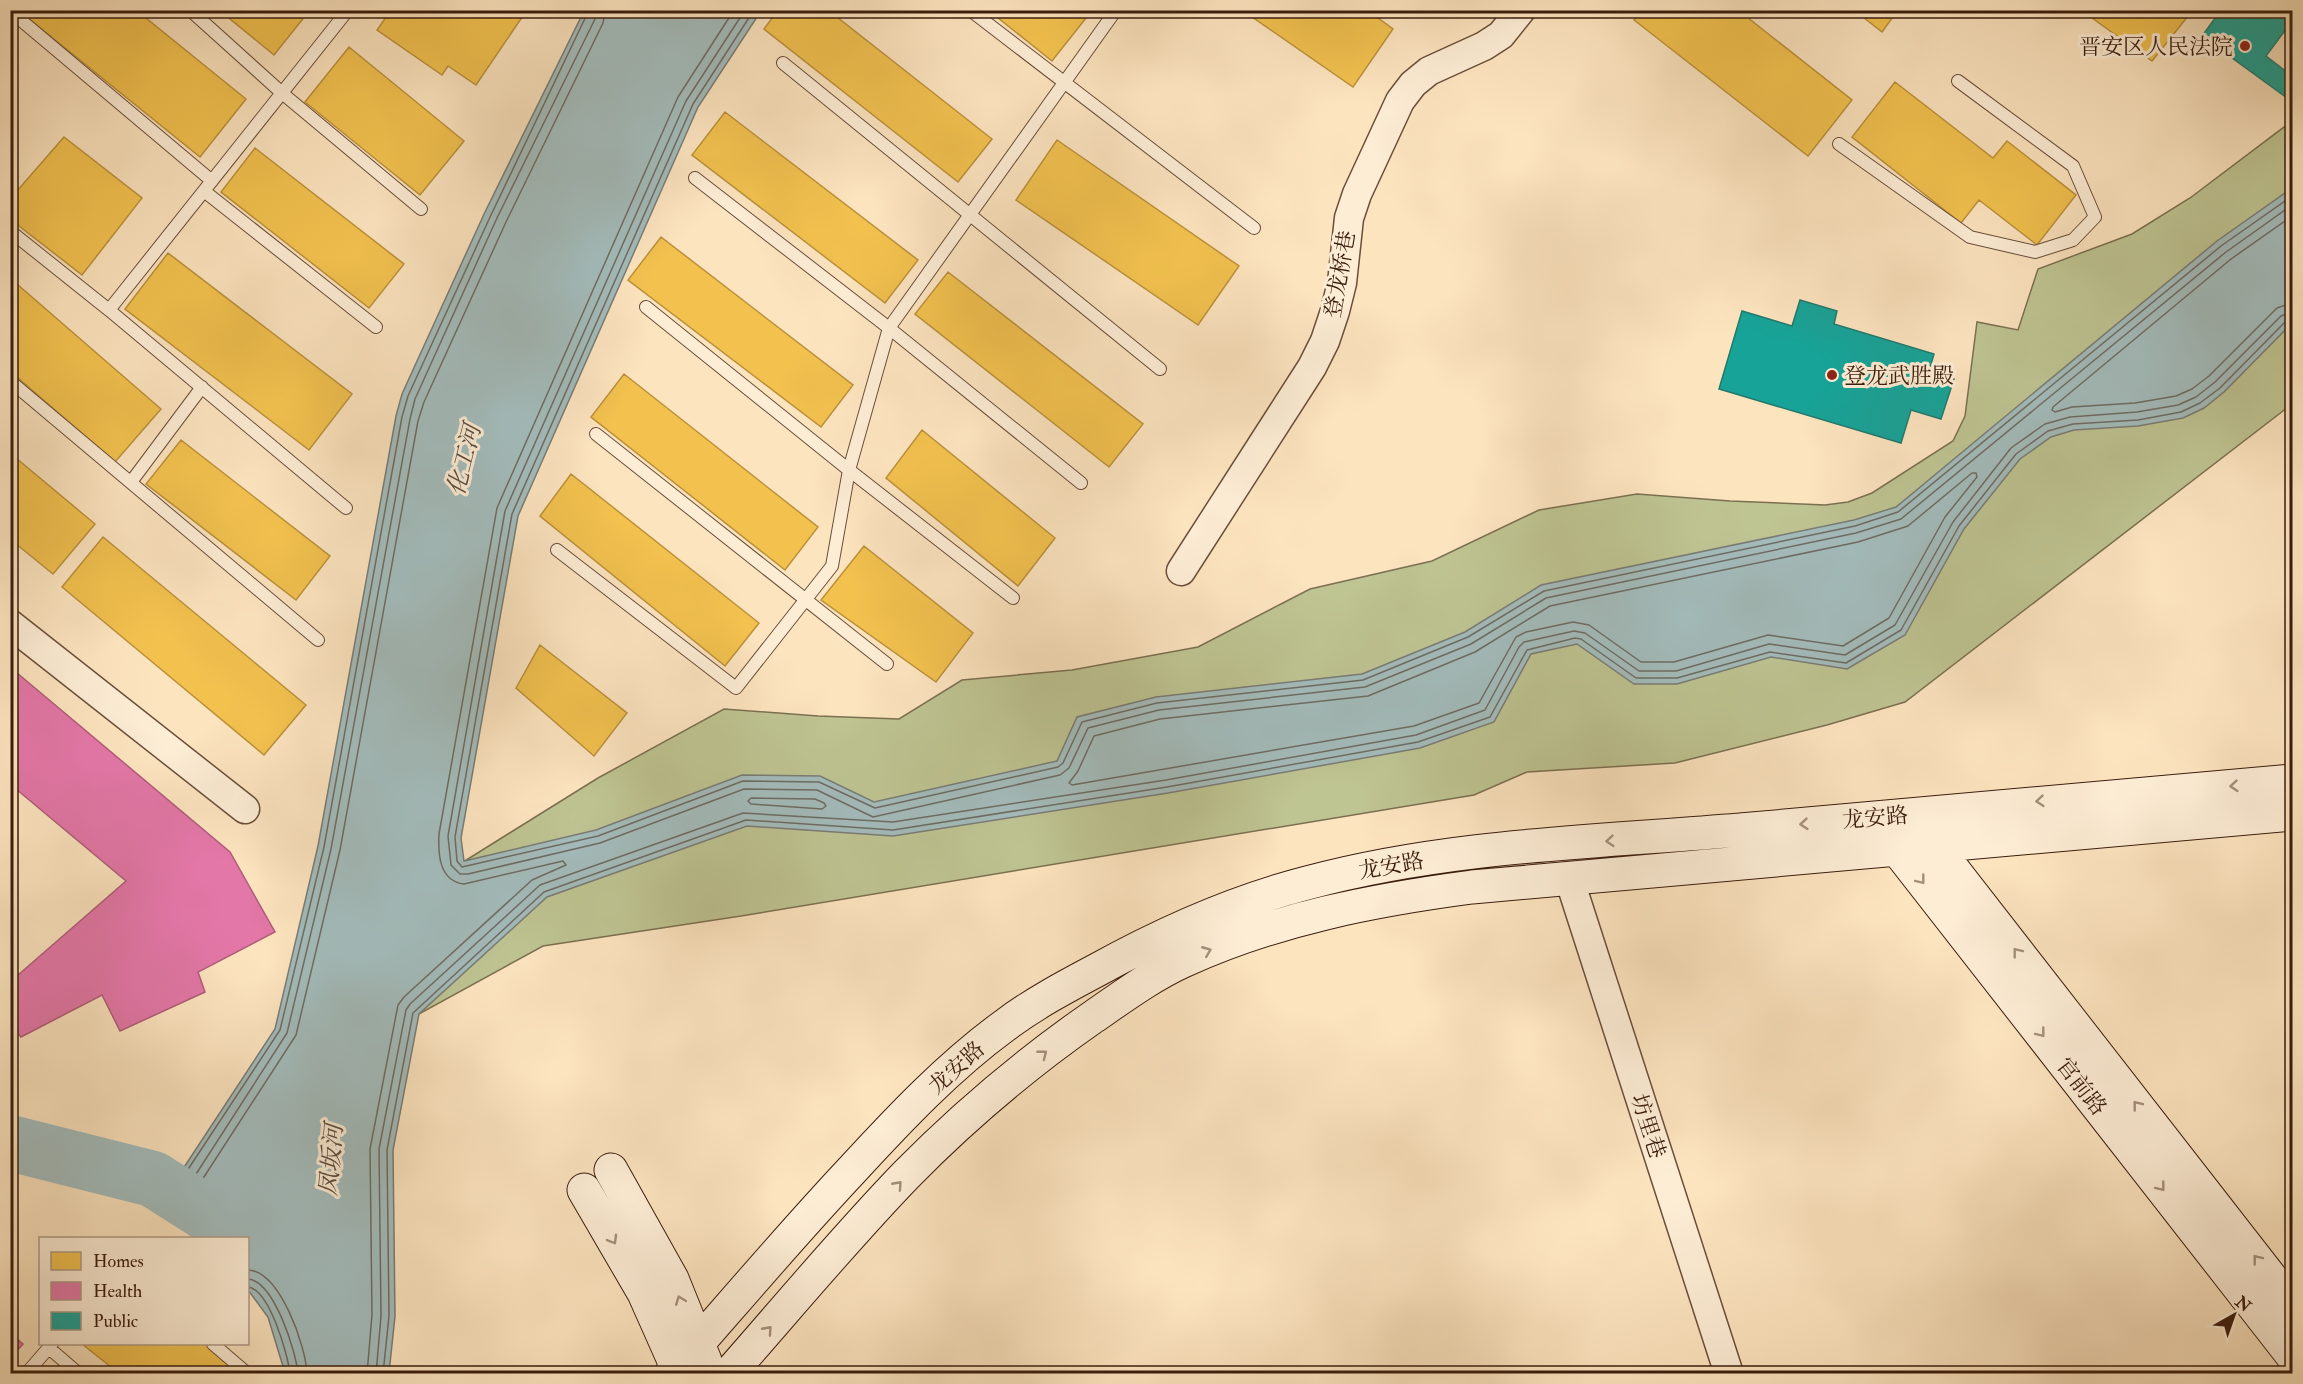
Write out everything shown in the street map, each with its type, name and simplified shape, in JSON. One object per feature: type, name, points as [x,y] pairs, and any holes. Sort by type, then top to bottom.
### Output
[{"type":"main road","name":"龙安路","points":[[681,1364],[879,1141],[958,1064],[1003,1026],[1045,999],[1154,939],[1254,898],[1305,883],[1406,861],[1520,848],[2292,781]]},
{"type":"main road","name":"官前路","points":[[1909,814],[2292,1305]]},
{"type":"main road","name":"龙安路","points":[[729,1374],[908,1174],[1026,1068],[1074,1030],[1126,994],[1181,962],[1236,939],[1289,922],[1392,898],[1472,887],[2292,814]]},
{"type":"main road","name":"官前路","points":[[1872,817],[2292,1355]]},
{"type":"main road","points":[[611,1170],[672,1279],[681,1364]]},
{"type":"main road","points":[[584,1190],[644,1293],[681,1364],[710,1374]]},
{"type":"street","name":"登龙桥巷","points":[[1181,570],[1312,367],[1325,341],[1342,283],[1349,218],[1357,194],[1400,101],[1413,84],[1429,71],[1484,46],[1501,35],[1521,10]]},
{"type":"street","points":[[10,624],[245,809]]},
{"type":"street","name":"坊里巷","points":[[1569,878],[1729,1374]]},
{"type":"lane","points":[[190,10],[282,93],[421,209]]},
{"type":"lane","points":[[109,310],[348,10]]},
{"type":"lane","points":[[970,10],[1254,228]]},
{"type":"lane","points":[[557,550],[736,688],[832,566],[849,470],[889,328],[1116,10]]},
{"type":"lane","points":[[10,11],[208,186],[376,327]]},
{"type":"lane","points":[[783,63],[1160,369]]},
{"type":"lane","points":[[1839,144],[1970,237],[2036,252],[2073,240],[2095,217],[2073,166],[1958,81]]},
{"type":"lane","points":[[695,178],[889,328],[1081,483]]},
{"type":"lane","points":[[10,231],[109,310],[346,508]]},
{"type":"lane","points":[[646,307],[1013,598]]},
{"type":"lane","points":[[10,381],[318,640]]},
{"type":"lane","points":[[131,482],[202,387]]},
{"type":"lane","points":[[596,434],[887,664]]},
{"type":"lane","points":[[214,1345],[248,1374]]},
{"type":"lane","points":[[26,1374],[51,1346],[79,1374]]},
{"type":"green space","points":[[2292,121],[2292,404],[1905,702],[1827,725],[1675,763],[1527,772],[1474,795],[741,916],[543,946],[419,1014],[463,862],[598,778],[724,709],[899,719],[962,680],[1072,670],[1198,647],[1310,589],[1432,561],[1539,510],[1637,494],[1825,505],[1848,502],[1872,493],[1953,441],[1965,416],[1977,322],[2018,330],[2038,269],[2132,234],[2190,198]]},
{"type":"water","points":[[584,11],[761,11],[698,107],[518,516],[461,838],[464,861],[596,830],[742,775],[820,776],[874,802],[1057,761],[1077,717],[1156,697],[1362,674],[1465,632],[1541,585],[1854,520],[1896,507],[2217,241],[2292,188],[2292,323],[2224,392],[2204,408],[2183,418],[2138,426],[2074,430],[2051,437],[2020,459],[1964,529],[1905,635],[1847,669],[1771,657],[1677,684],[1634,684],[1577,644],[1531,654],[1494,722],[1420,748],[1168,793],[893,836],[747,826],[547,897],[419,1014],[393,1150],[395,1316],[389,1373],[285,1373],[268,1317],[249,1291],[249,1237],[203,1237],[161,1204],[86,1161],[11,1155],[11,1134],[91,1140],[177,1178],[275,1029],[318,846],[396,416],[402,394],[485,212]]},
{"type":"building: Homes","points":[[18,10],[136,10],[246,99],[200,157]]},
{"type":"building: Homes","points":[[219,10],[310,10],[274,55]]},
{"type":"building: Homes","points":[[391,10],[527,10],[476,85],[448,66],[442,75],[377,30]]},
{"type":"building: Homes","points":[[778,10],[828,10],[992,139],[958,182],[764,29]]},
{"type":"building: Homes","points":[[988,10],[1076,10],[1086,18],[1052,61]]},
{"type":"building: Homes","points":[[1242,10],[1367,10],[1393,29],[1353,87]]},
{"type":"building: Homes","points":[[1642,10],[1738,10],[1852,100],[1808,156],[1634,20]]},
{"type":"building: Homes","points":[[1854,10],[1898,10],[1882,32]]},
{"type":"building: Homes","points":[[2081,10],[2193,10],[2152,61]]},
{"type":"building: Homes","points":[[349,47],[464,141],[420,195],[305,102]]},
{"type":"building: Homes","points":[[1895,82],[1993,158],[2007,141],[2076,195],[2037,245],[1979,200],[1961,223],[1852,137]]},
{"type":"building: Homes","points":[[725,112],[918,260],[885,303],[692,155]]},
{"type":"building: Homes","points":[[64,137],[142,198],[82,275],[10,219],[10,199]]},
{"type":"building: Homes","points":[[1057,140],[1239,266],[1198,325],[1016,200]]},
{"type":"building: Homes","points":[[255,148],[404,264],[369,308],[221,192]]},
{"type":"building: Homes","points":[[661,237],[853,385],[821,427],[628,280]]},
{"type":"building: Homes","points":[[168,253],[352,394],[309,450],[125,309]]},
{"type":"building: Homes","points":[[948,272],[1143,424],[1109,467],[915,314]]},
{"type":"building: Homes","points":[[10,278],[161,409],[115,462],[10,371]]},
{"type":"building: Homes","points":[[624,374],[818,527],[785,570],[591,417]]},
{"type":"building: Homes","points":[[922,430],[1055,538],[1018,586],[886,478]]},
{"type":"building: Homes","points":[[181,440],[330,556],[296,600],[146,484]]},
{"type":"building: Homes","points":[[10,453],[95,524],[53,574],[10,539]]},
{"type":"building: Homes","points":[[571,474],[759,623],[725,666],[540,516]]},
{"type":"building: Homes","points":[[103,537],[306,705],[264,755],[62,587]]},
{"type":"building: Homes","points":[[864,546],[973,633],[936,682],[821,600]]},
{"type":"building: Homes","points":[[540,645],[627,713],[594,756],[516,688]]},
{"type":"building: Homes","points":[[83,1345],[207,1345],[243,1374],[120,1374]]},
{"type":"building: Health","points":[[10,667],[230,852],[275,932],[198,972],[205,992],[120,1031],[102,995],[21,1037],[10,1025],[10,982],[126,881],[10,784]]},
{"type":"building: Health","points":[[10,1333],[23,1344],[10,1358]]},
{"type":"building: Public","name":"晋安区人民法院","points":[[2221,10],[2292,10],[2292,21],[2266,56],[2292,76],[2292,90],[2287,98],[2202,36]]},
{"type":"building: Public","name":"登龙武胜殿","points":[[1800,300],[1837,311],[1834,324],[1934,354],[1929,371],[1954,379],[1941,419],[1911,410],[1901,443],[1719,389],[1742,311],[1792,326]]},
{"type":"waterway","points":[[10,1143],[153,1179],[244,1237]]},
{"type":"place","name":"晋安区人民法院","points":[[2245,46]]},
{"type":"place","name":"登龙武胜殿","points":[[1832,375]]},
{"type":"water label","name":"化工河","points":[[464,460]]},
{"type":"water label","name":"凤坂河","points":[[331,1160]]}]
